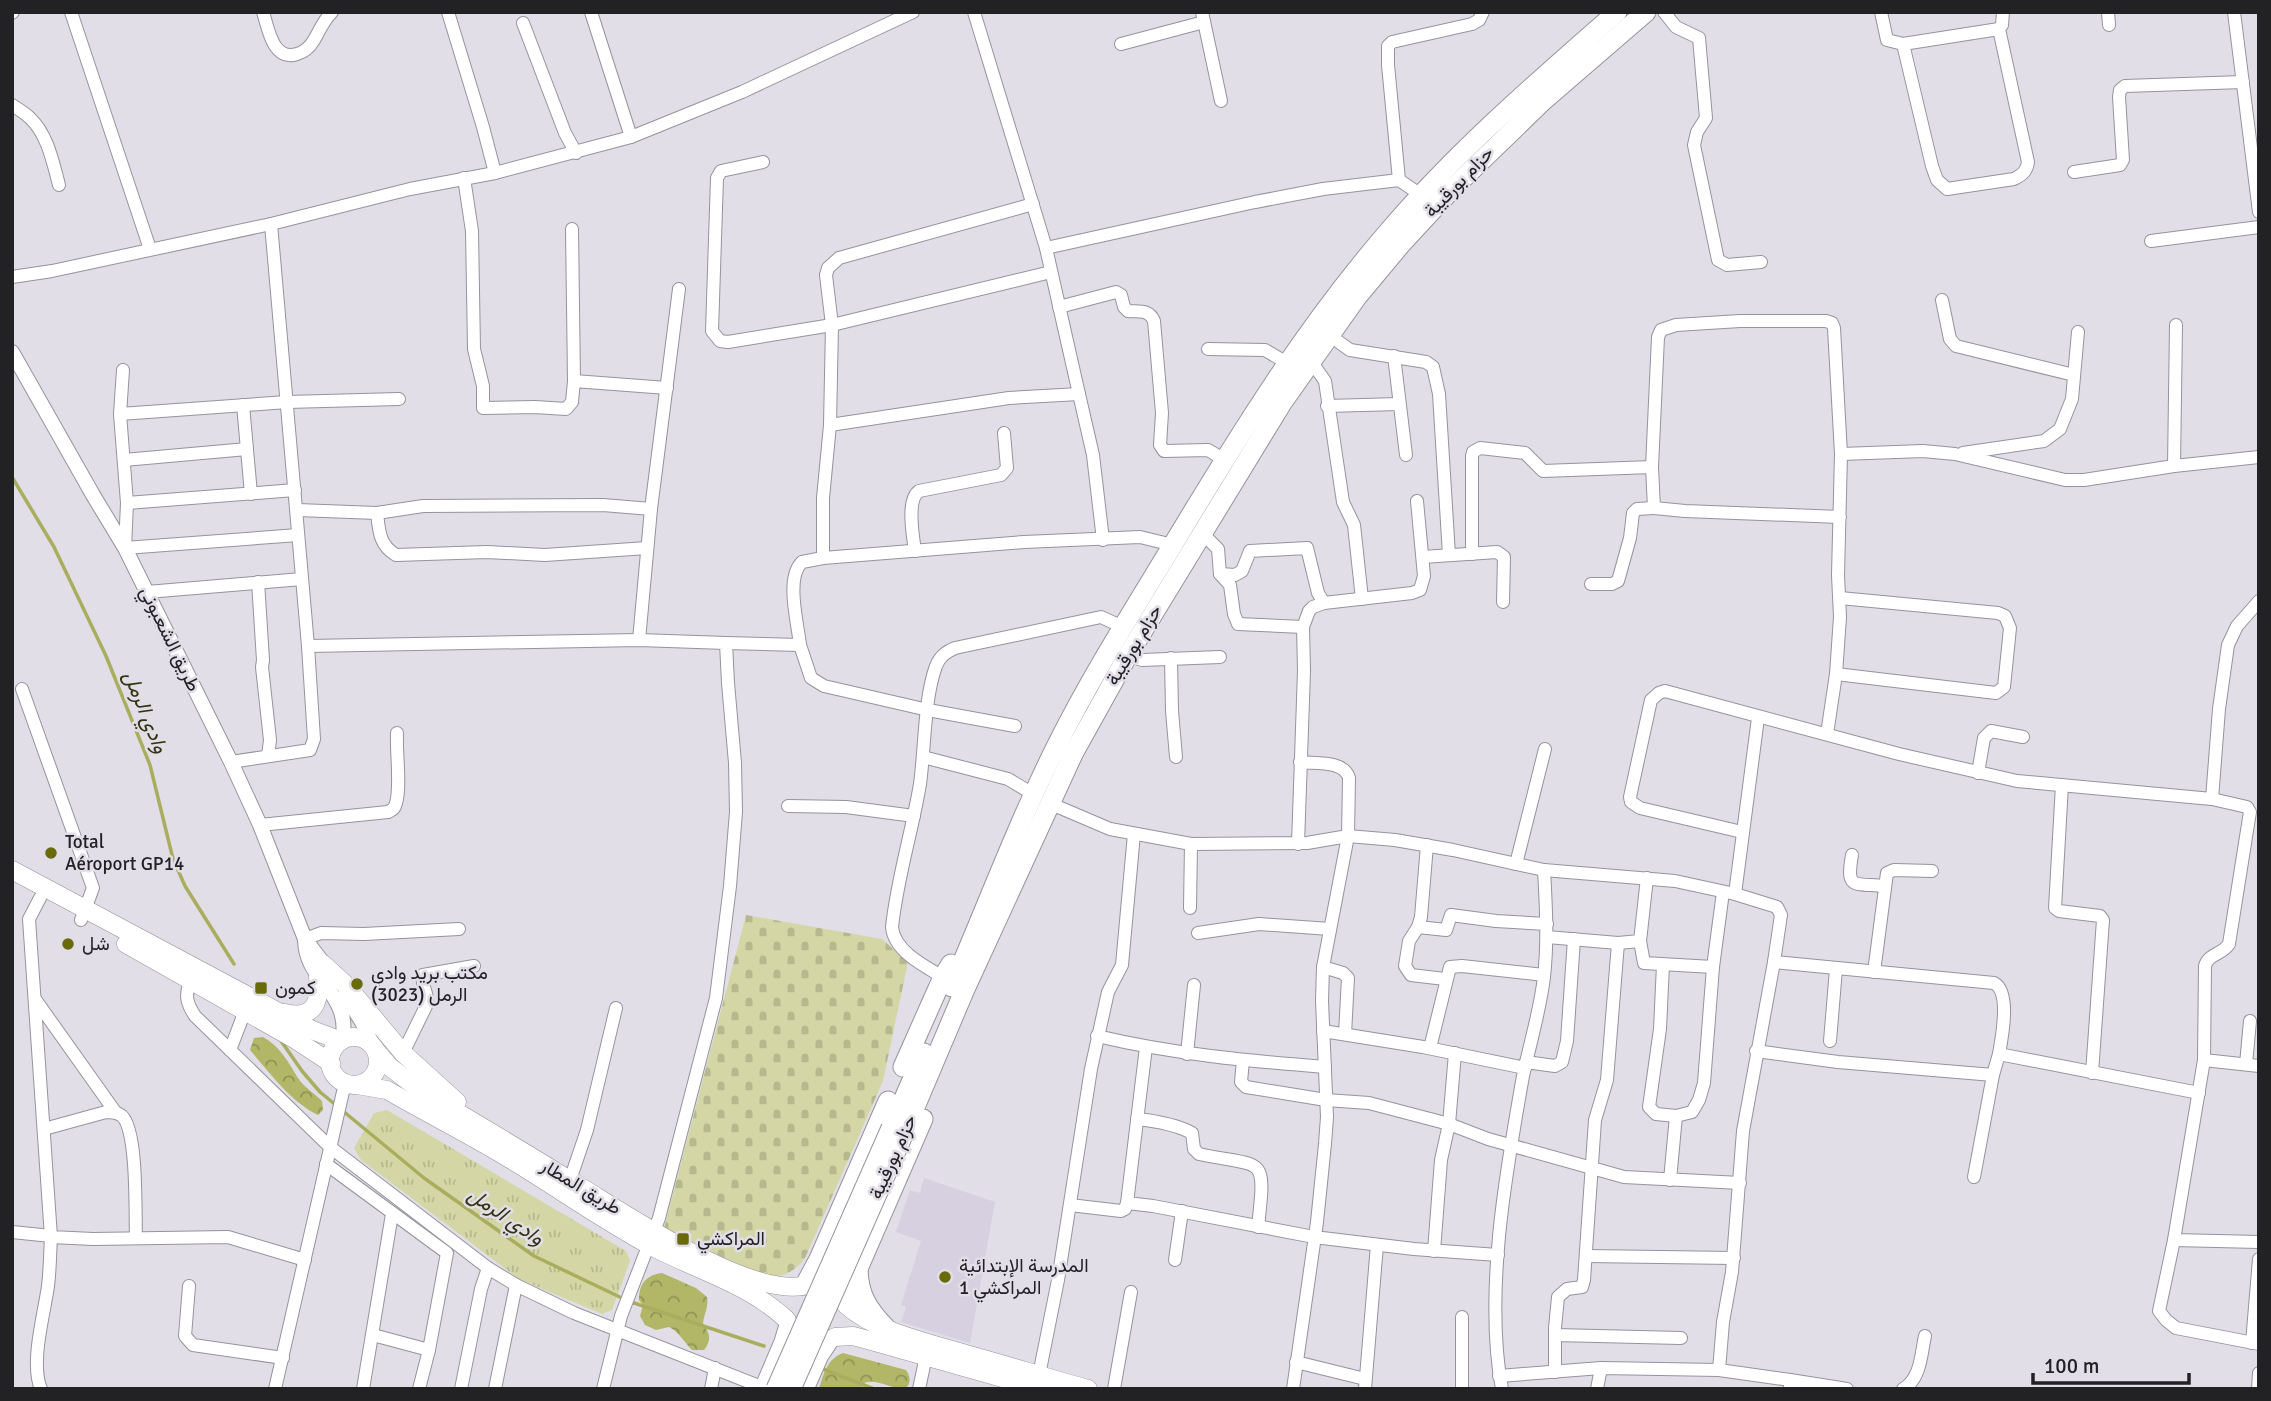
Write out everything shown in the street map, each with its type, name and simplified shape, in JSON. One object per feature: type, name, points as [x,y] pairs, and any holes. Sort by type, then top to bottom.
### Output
[{"type":"highway","name":"حزام بورقيبة","points":[[791,1389],[898,1130],[1041,799],[1064,732],[1123,627],[1287,362],[1343,285],[1421,195],[1485,130],[1616,12]]},
{"type":"highway","name":"حزام بورقيبة","points":[[1041,799],[1073,754],[1128,654],[1282,403],[1329,335],[1402,243],[1451,190],[1544,100],[1646,12]]},
{"type":"highway","points":[[804,1285],[820,1259],[943,977],[989,917]]},
{"type":"highway","points":[[845,1303],[972,1002],[989,917]]},
{"type":"highway","name":"حزام بورقيبة","points":[[762,1387],[898,1130]]},
{"type":"highway","points":[[858,1267],[858,1283],[863,1299],[886,1328]]},
{"type":"highway","points":[[762,1387],[784,1342],[788,1322]]},
{"type":"highway","points":[[804,1389],[819,1355],[832,1339]]},
{"type":"main road","points":[[12,870],[191,981],[296,1040],[331,1063]]},
{"type":"main road","points":[[12,882],[40,898],[84,915],[312,1030],[342,1040]]},
{"type":"main road","points":[[273,1009],[297,1016],[310,1011],[317,1000],[321,970],[347,986],[403,1053],[460,1105],[522,1151]]},
{"type":"main road","points":[[360,1038],[375,1050],[378,1066],[375,1073],[364,1083],[351,1084],[335,1075],[331,1063],[333,1050],[342,1040],[360,1038]]},
{"type":"main road","name":"طريق المطار","points":[[375,1050],[390,1067],[420,1090],[570,1180],[652,1238],[755,1280],[775,1286],[804,1285]]},
{"type":"main road","name":"طريق المطار","points":[[351,1084],[387,1090],[764,1301],[788,1322]]},
{"type":"main road","points":[[967,1361],[926,1356],[853,1336],[813,1343],[796,1335],[788,1322],[786,1307],[796,1290],[804,1285],[815,1282],[825,1284],[834,1288],[855,1313],[967,1361],[1039,1384],[1088,1389]]},
{"type":"main road","points":[[832,1339],[845,1324],[845,1303]]},
{"type":"street","points":[[71,12],[150,249]]},
{"type":"street","points":[[263,12],[271,40],[277,49],[293,56],[305,51],[332,12]]},
{"type":"street","points":[[448,12],[484,127],[495,173]]},
{"type":"street","points":[[591,12],[631,138]]},
{"type":"street","points":[[12,277],[52,271],[271,224],[410,188],[495,173],[631,138],[742,92],[913,12]]},
{"type":"street","points":[[974,12],[1046,248],[1093,456],[1103,540]]},
{"type":"street","points":[[1399,180],[1388,46],[1392,42],[1472,24],[1479,20],[1483,12]]},
{"type":"street","points":[[1664,12],[1676,27],[1699,37],[1706,118],[1697,132],[1694,145],[1718,260],[1727,265],[1761,262]]},
{"type":"street","points":[[1881,12],[1887,40],[1903,44],[1999,30]]},
{"type":"street","points":[[1903,44],[1937,180],[1947,189],[2014,179],[2022,175],[2028,162],[1999,30],[2003,12]]},
{"type":"street","points":[[2234,12],[2259,212]]},
{"type":"street","points":[[1121,44],[1203,17],[1221,101]]},
{"type":"street","points":[[523,23],[565,133],[576,153]]},
{"type":"street","points":[[2074,173],[2120,165],[2123,160],[2119,97],[2120,90],[2125,86],[2243,82]]},
{"type":"street","points":[[12,107],[12,117]]},
{"type":"street","points":[[12,107],[30,118],[37,127],[49,148],[58,185]]},
{"type":"street","points":[[762,162],[721,172],[717,178],[712,331],[720,341],[728,342],[832,325],[1051,272]]},
{"type":"street","points":[[464,178],[472,231],[474,349],[483,386],[483,408],[566,409],[572,402],[572,229]]},
{"type":"street","points":[[1046,248],[1323,189],[1399,180],[1421,195]]},
{"type":"street","points":[[822,558],[822,498],[830,425],[832,325],[826,275],[828,268],[839,258],[1032,204]]},
{"type":"street","points":[[231,762],[310,750],[314,739],[297,510],[271,224]]},
{"type":"street","points":[[2151,241],[2259,227]]},
{"type":"street","points":[[639,640],[651,509],[679,289]]},
{"type":"street","points":[[1059,307],[1116,292],[1121,295],[1128,311],[1150,314],[1154,321],[1160,386],[1160,444],[1164,451],[1208,450],[1226,460]]},
{"type":"street","points":[[1942,300],[1950,339],[1956,346],[2074,375]]},
{"type":"street","points":[[1654,508],[1652,467],[1658,337],[1661,330],[1676,325],[1753,321],[1832,323],[1835,333],[1841,454],[1838,575],[1840,598],[1836,674],[1827,734]]},
{"type":"street","points":[[2174,466],[2176,325]]},
{"type":"street","points":[[1955,454],[2044,441],[2060,429],[2071,398],[2078,332]]},
{"type":"street","points":[[1329,335],[1350,350],[1426,362],[1433,367],[1437,376],[1442,424],[1450,555]]},
{"type":"street","points":[[1208,349],[1265,350],[1287,362]]},
{"type":"street","name":"طريق الشعبوني","points":[[12,352],[125,548],[231,762],[260,825],[305,939],[308,960],[321,970],[355,1009],[375,1050]]},
{"type":"street","points":[[1394,356],[1406,455]]},
{"type":"street","points":[[1310,360],[1325,381],[1343,502],[1354,525],[1362,599]]},
{"type":"street","points":[[123,370],[120,414],[127,503],[125,548],[298,535]]},
{"type":"street","points":[[574,381],[667,388]]},
{"type":"street","points":[[830,425],[1009,398],[1079,394]]},
{"type":"street","points":[[120,414],[287,402],[399,399]]},
{"type":"street","points":[[1327,406],[1399,404]]},
{"type":"street","points":[[243,405],[251,494]]},
{"type":"street","points":[[915,551],[911,504],[914,494],[1001,475],[1007,468],[1004,433]]},
{"type":"street","points":[[1472,554],[1472,456],[1480,448],[1525,453],[1543,471],[1652,467]]},
{"type":"street","points":[[124,460],[247,449]]},
{"type":"street","points":[[1841,454],[1955,454],[2065,480],[2084,480],[2174,466],[2259,457]]},
{"type":"street","points":[[127,503],[295,491]]},
{"type":"street","points":[[1298,844],[1303,626],[1309,611],[1324,603],[1419,590],[1423,580],[1423,557],[1417,502]]},
{"type":"street","points":[[297,510],[377,513],[409,507],[471,505],[603,505],[651,509]]},
{"type":"street","points":[[1591,584],[1612,584],[1618,581],[1630,538],[1633,513],[1637,509],[1840,517]]},
{"type":"street","points":[[377,513],[380,540],[396,555],[487,552],[545,555],[647,548]]},
{"type":"street","points":[[1202,533],[1218,549],[1220,574],[1230,585],[1238,624],[1303,626]]},
{"type":"street","points":[[1015,726],[818,683],[808,672],[800,645],[794,573],[802,562],[822,558],[1024,542],[1140,537],[1173,545]]},
{"type":"street","points":[[1220,574],[1235,575],[1242,571],[1250,551],[1307,548],[1318,593],[1324,603]]},
{"type":"street","points":[[1423,557],[1497,552],[1503,555],[1503,602]]},
{"type":"street","points":[[147,592],[302,579]]},
{"type":"street","points":[[258,582],[264,660],[262,667],[270,740],[268,756]]},
{"type":"street","points":[[1836,674],[1996,693],[2004,687],[2010,628],[2005,616],[1998,613],[1840,598]]},
{"type":"street","points":[[2212,799],[2219,709],[2228,645],[2237,626],[2259,601]]},
{"type":"street","points":[[943,977],[922,965],[898,944],[892,935],[892,919],[914,816],[934,669],[938,660],[955,648],[1101,617],[1123,627]]},
{"type":"street","points":[[308,646],[639,640],[800,645]]},
{"type":"street","points":[[603,1389],[626,1300],[652,1238],[705,1043],[722,958],[736,812],[726,643]]},
{"type":"street","points":[[1128,654],[1142,660],[1220,657]]},
{"type":"street","points":[[1171,658],[1176,757]]},
{"type":"street","points":[[22,689],[93,888],[84,915]]},
{"type":"street","points":[[1742,832],[1640,808],[1630,802],[1651,700],[1659,693],[1665,691],[1758,718],[2017,781],[2212,799],[2247,807],[2250,812],[2229,944],[2226,949],[2211,956],[2205,966],[2204,1060],[2174,1240],[2159,1311],[2176,1328],[2255,1343],[2259,1259]]},
{"type":"street","points":[[1663,965],[1660,1029],[1649,1107],[1656,1114],[1676,1116],[1692,1112],[1702,1092],[1713,967],[1742,832],[1758,718]]},
{"type":"street","points":[[1978,773],[1987,733],[1990,731],[2023,737]]},
{"type":"street","points":[[260,825],[388,812],[394,809],[397,802],[397,733]]},
{"type":"street","points":[[1516,864],[1545,749]]},
{"type":"street","points":[[923,757],[999,776],[1096,824],[1133,834],[1191,844],[1298,844],[1348,836],[1395,840],[1544,870],[1647,878],[1729,893],[1774,905],[1781,915],[1743,1131],[1734,1258],[1718,1370]]},
{"type":"street","points":[[1293,1389],[1325,1144],[1323,967],[1348,836],[1349,778],[1346,771],[1339,766],[1300,762]]},
{"type":"street","points":[[2062,785],[2055,908],[2059,911],[2100,916],[2103,920],[2092,1073]]},
{"type":"street","points":[[788,806],[846,807],[914,816]]},
{"type":"street","points":[[1039,1384],[1097,1036],[1108,992],[1122,965],[1133,834]]},
{"type":"street","points":[[1190,908],[1191,844]]},
{"type":"street","points":[[1427,845],[1421,917],[1409,941],[1405,966],[1407,971],[1421,977],[1446,979]]},
{"type":"street","points":[[1852,855],[1848,876],[1850,880],[1854,883],[1885,886]]},
{"type":"street","points":[[1544,870],[1547,930],[1544,975],[1512,1145],[1498,1255],[1496,1337],[1501,1382],[1555,1372],[1601,1368],[1718,1370],[1790,1384],[1847,1389]]},
{"type":"street","points":[[1874,972],[1889,871],[1932,871]]},
{"type":"street","points":[[1647,878],[1640,941],[1644,963],[1713,967]]},
{"type":"street","points":[[40,898],[29,919],[51,1237],[48,1283],[36,1361],[41,1389]]},
{"type":"street","points":[[1418,927],[1446,930],[1448,917],[1451,915],[1547,930],[1574,939],[1618,943],[1640,941]]},
{"type":"street","points":[[1198,933],[1259,924],[1330,929]]},
{"type":"street","points":[[305,939],[321,933],[364,934],[458,929]]},
{"type":"street","points":[[1323,1031],[1526,1065],[1555,1066],[1562,1062],[1567,1041],[1574,939]]},
{"type":"street","points":[[1555,1372],[1558,1297],[1567,1289],[1582,1287],[1596,1112],[1607,1080],[1618,943]]},
{"type":"street","points":[[1774,961],[1836,969],[1987,981],[1999,985],[2003,992],[2003,1029],[1974,1177]]},
{"type":"street","points":[[1430,1048],[1447,971],[1453,965],[1544,975]]},
{"type":"street","points":[[403,1053],[427,1004],[423,975],[474,966]]},
{"type":"street","points":[[1323,967],[1343,973],[1348,978],[1345,1034]]},
{"type":"street","points":[[1829,1041],[1836,969]]},
{"type":"street","name":"طريق الشعبوني","points":[[321,970],[341,1013],[342,1040]]},
{"type":"street","points":[[191,981],[187,990],[188,1006],[204,1026],[330,1147],[451,1248]]},
{"type":"street","points":[[1187,1054],[1194,985]]},
{"type":"street","points":[[35,999],[116,1113]]},
{"type":"street","points":[[570,1180],[587,1130],[617,1008]]},
{"type":"street","points":[[230,1050],[246,1011]]},
{"type":"street","points":[[2204,1060],[2253,1065],[2250,1021]]},
{"type":"street","points":[[1097,1036],[1187,1054],[1325,1067]]},
{"type":"street","points":[[1070,1205],[1124,1210],[1146,1047]]},
{"type":"street","points":[[1756,1051],[1838,1062],[1993,1075]]},
{"type":"street","points":[[1434,1251],[1441,1160],[1449,1125],[1455,1053]]},
{"type":"street","points":[[1999,1055],[2199,1093]]},
{"type":"street","points":[[1243,1060],[1241,1083],[1245,1087],[1376,1105],[1593,1170],[1637,1179],[1740,1184]]},
{"type":"street","points":[[275,1389],[330,1147],[351,1084]]},
{"type":"street","points":[[44,1129],[106,1112],[123,1117],[132,1142],[136,1238]]},
{"type":"street","points":[[1670,1180],[1676,1116]]},
{"type":"street","points":[[1137,1119],[1162,1123],[1192,1133],[1194,1149],[1199,1154],[1245,1161],[1256,1167],[1260,1171],[1262,1186],[1258,1227]]},
{"type":"street","points":[[326,1164],[393,1214],[516,1285],[574,1313],[762,1387]]},
{"type":"street","points":[[1127,1203],[1314,1237],[1434,1251],[1498,1255]]},
{"type":"street","points":[[1175,1260],[1182,1212]]},
{"type":"street","points":[[363,1389],[393,1214]]},
{"type":"street","points":[[12,1232],[93,1240],[228,1237],[305,1259]]},
{"type":"street","points":[[2174,1240],[2259,1242]]},
{"type":"street","points":[[1296,1362],[1365,1384],[1377,1245]]},
{"type":"street","points":[[419,1389],[451,1248]]},
{"type":"street","points":[[1586,1256],[1734,1258]]},
{"type":"street","points":[[461,1389],[481,1289],[488,1268]]},
{"type":"street","points":[[495,1389],[516,1285]]},
{"type":"street","points":[[189,1286],[185,1336],[193,1345],[283,1357]]},
{"type":"street","points":[[1114,1389],[1131,1292]]},
{"type":"street","points":[[1462,1317],[1462,1389]]},
{"type":"street","points":[[373,1335],[429,1350]]},
{"type":"street","points":[[1555,1335],[1681,1338]]},
{"type":"street","points":[[1903,1389],[1916,1377],[1925,1336]]},
{"type":"street","points":[[919,1389],[926,1356]]},
{"type":"street","points":[[711,1389],[715,1368]]},
{"type":"street","points":[[1597,1389],[1601,1368]]},
{"type":"street","points":[[2258,1389],[2259,1373]]},
{"type":"shaded area","name":"المدرسة الإبتدائية المراكشي 1","points":[[924,1178],[995,1202],[970,1343],[901,1322],[906,1307],[901,1305],[921,1241],[896,1232],[910,1190],[920,1193]]},
{"type":"green space","points":[[746,915],[882,939],[908,962],[883,1081],[805,1258],[794,1270],[779,1276],[739,1265],[664,1228]]},
{"type":"green space","points":[[263,1037],[279,1050],[300,1081],[322,1101],[323,1110],[318,1115],[289,1094],[250,1050],[254,1038]]},
{"type":"green space","points":[[387,1110],[626,1251],[630,1261],[612,1310],[602,1314],[519,1279],[361,1160],[354,1148],[374,1113]]},
{"type":"green space","points":[[662,1273],[696,1288],[707,1297],[703,1324],[709,1334],[709,1340],[704,1350],[692,1350],[673,1329],[669,1327],[656,1330],[645,1325],[640,1316],[643,1305],[639,1300],[642,1285],[648,1278]]},
{"type":"green space","points":[[843,1353],[906,1370],[909,1384],[905,1389],[869,1382],[864,1383],[860,1389],[819,1389],[830,1363]]},
{"type":"waterway","name":"وادي الرمل","points":[[12,477],[54,547],[106,656],[150,765],[173,859],[185,886],[234,964]]},
{"type":"waterway","name":"وادي الرمل","points":[[279,1038],[320,1092],[424,1178],[534,1256],[624,1299]]},
{"type":"waterway","name":"وادي الرمل","points":[[631,1302],[764,1346]]},
{"type":"waterway","name":"وادي الرمل","points":[[823,1369],[874,1389]]},
{"type":"place","name":"Total Aéroport GP14","points":[[51,853]]},
{"type":"place","name":"شل","points":[[68,944]]},
{"type":"place","name":"مكتب بريد وادي الرمل (3023)","points":[[357,984]]},
{"type":"place","name":"كمون","points":[[261,988]]},
{"type":"place","name":"المراكشي","points":[[683,1239]]},
{"type":"place","name":"المدرسة الإبتدائية المراكشي 1","points":[[945,1277]]}]
